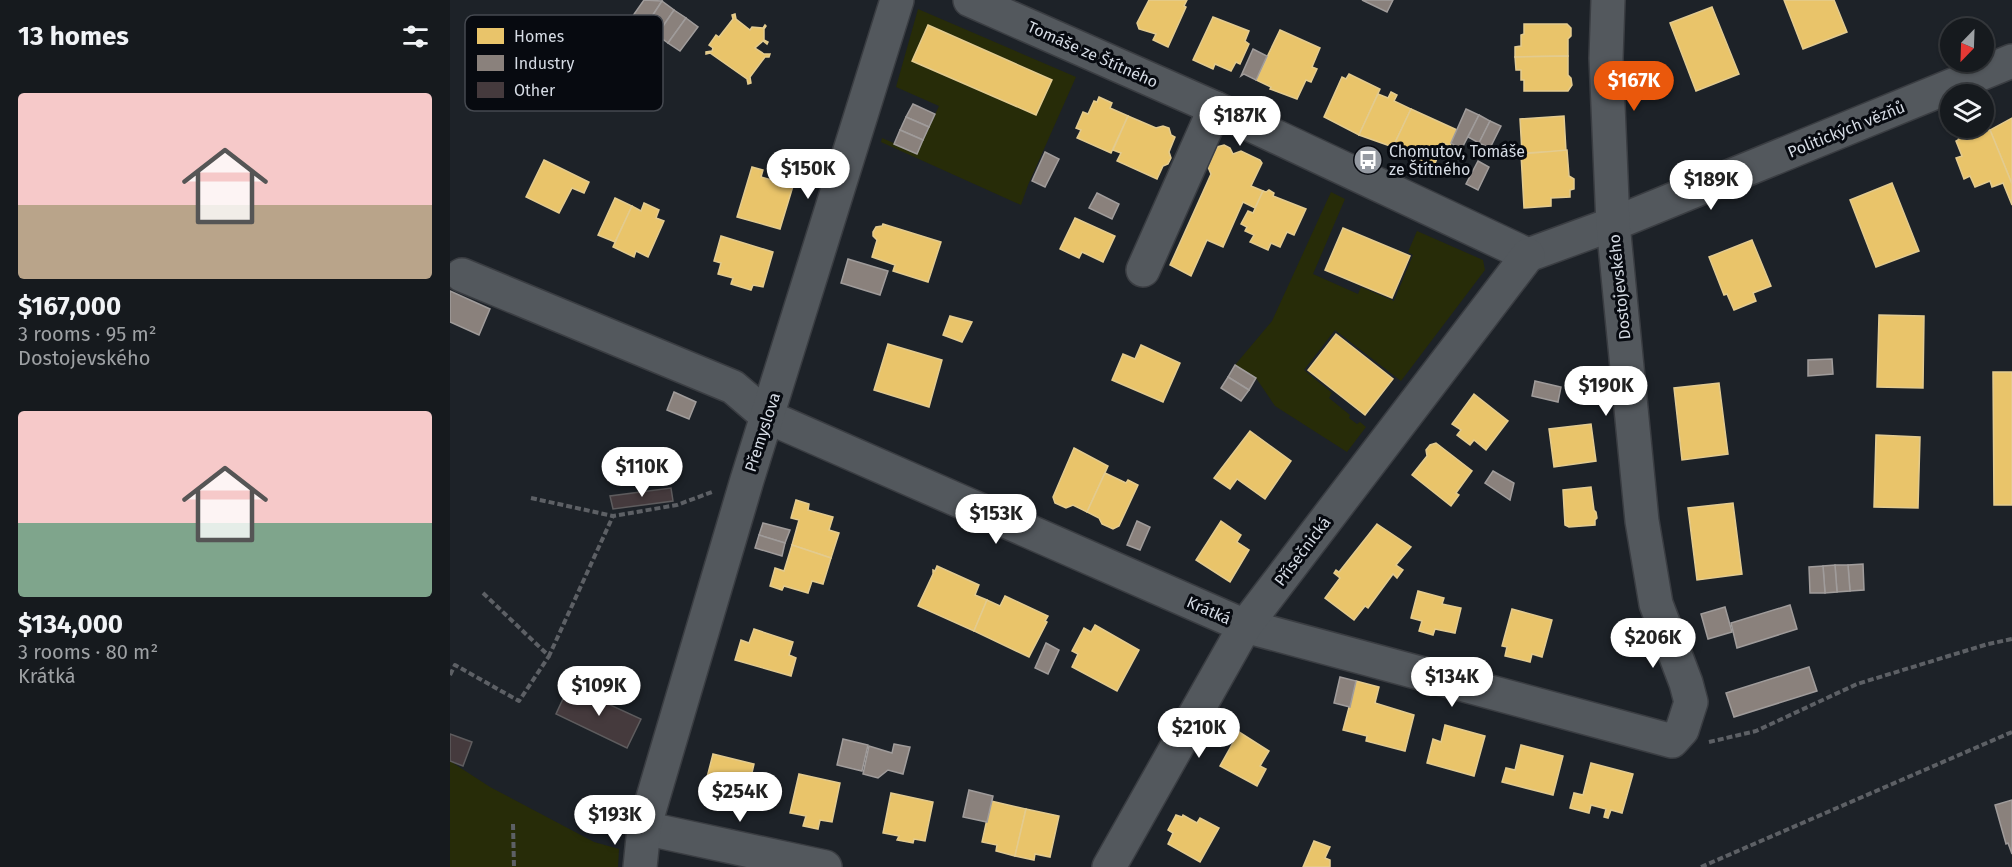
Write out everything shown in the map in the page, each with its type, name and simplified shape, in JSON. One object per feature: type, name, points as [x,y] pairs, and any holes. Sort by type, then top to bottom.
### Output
[{"type":"street","name":"Přemyslova","points":[[639,867],[644,828],[747,480],[897,0]]},
{"type":"street","name":"Tomáše ze Štítného","points":[[970,0],[1215,108],[1528,255]]},
{"type":"street","name":"Dostojevského","points":[[1608,0],[1606,58],[1613,224],[1642,521],[1656,604],[1686,683],[1690,702],[1682,730],[1672,741]]},
{"type":"street","name":"Politických vězňů","points":[[1613,224],[2012,61]]},
{"type":"street","points":[[1143,270],[1215,108]]},
{"type":"street","points":[[1528,255],[1613,224]]},
{"type":"street","name":"Přísečnická","points":[[1109,867],[1245,626],[1528,255]]},
{"type":"street","name":"Krátká","points":[[462,275],[733,387],[768,417],[1245,626],[1672,741]]},
{"type":"street","points":[[644,828],[825,867]]},
{"type":"path","points":[[531,498],[613,516],[676,505],[747,480]]},
{"type":"path","points":[[450,675],[455,665],[519,701],[549,656],[613,516]]},
{"type":"path","points":[[483,593],[549,656]]},
{"type":"path","points":[[1672,741],[1714,742],[1756,731],[1857,684],[1988,644],[2012,639]]},
{"type":"path","points":[[1701,867],[2012,732]]},
{"type":"path","points":[[513,824],[514,867]]},
{"type":"green space","points":[[918,9],[1076,77],[1021,205],[881,142],[882,138],[917,153],[939,106],[896,87]]},
{"type":"green space","points":[[1331,192],[1345,199],[1313,274],[1358,294],[1361,287],[1394,301],[1413,255],[1408,252],[1417,231],[1483,260],[1485,270],[1401,381],[1335,330],[1304,370],[1332,393],[1329,398],[1350,415],[1349,418],[1366,427],[1347,452],[1275,406],[1256,378],[1235,365],[1272,321]]},
{"type":"green space","points":[[450,761],[490,787],[594,842],[619,849],[618,867],[450,867]]},
{"type":"building: Homes","points":[[1149,0],[1187,0],[1168,47],[1153,40],[1156,34],[1139,29],[1137,23]]},
{"type":"building: Homes","points":[[1784,0],[1834,0],[1847,32],[1803,49]]},
{"type":"building: Homes","points":[[1712,7],[1739,74],[1696,91],[1670,23]]},
{"type":"building: Homes","points":[[735,14],[736,19],[750,30],[752,27],[766,26],[764,40],[768,42],[767,44],[763,41],[755,48],[764,54],[770,54],[769,57],[765,57],[750,77],[751,83],[748,84],[747,79],[710,53],[706,54],[712,51],[713,48],[709,45],[716,35],[719,37],[733,19],[732,15]]},
{"type":"building: Homes","points":[[1213,17],[1249,31],[1245,41],[1249,44],[1240,64],[1236,62],[1231,71],[1215,64],[1213,69],[1193,60]]},
{"type":"building: Homes","points":[[1524,24],[1567,24],[1571,28],[1571,36],[1568,39],[1568,56],[1515,57],[1515,47],[1521,46]]},
{"type":"building: Homes","points":[[928,25],[1052,80],[1036,115],[912,61]]},
{"type":"building: Homes","points":[[1280,30],[1320,48],[1312,67],[1317,69],[1311,82],[1306,80],[1297,99],[1270,89],[1271,87],[1256,80]]},
{"type":"building: Homes","points":[[1568,56],[1568,75],[1572,85],[1568,91],[1524,91],[1524,80],[1521,80],[1521,70],[1516,70],[1515,57]]},
{"type":"building: Homes","points":[[1349,74],[1380,89],[1359,135],[1324,117],[1342,77],[1346,79]]},
{"type":"building: Homes","points":[[1391,92],[1397,95],[1394,101],[1411,109],[1393,147],[1359,135],[1378,94],[1388,98]]},
{"type":"building: Homes","points":[[1099,97],[1112,103],[1110,108],[1128,116],[1111,153],[1077,138],[1081,130],[1076,128],[1083,112],[1088,114],[1094,101],[1097,102]]},
{"type":"building: Homes","points":[[1411,109],[1457,130],[1450,146],[1443,143],[1434,166],[1422,165],[1421,160],[1393,147]]},
{"type":"building: Homes","points":[[1128,116],[1156,128],[1163,126],[1169,128],[1171,135],[1175,137],[1169,152],[1171,158],[1168,164],[1163,166],[1157,179],[1117,161],[1121,153],[1113,150]]},
{"type":"building: Homes","points":[[1564,116],[1566,151],[1522,153],[1520,119]]},
{"type":"building: Homes","points":[[2012,118],[2012,184],[1993,138],[1994,128]]},
{"type":"building: Homes","points":[[1959,138],[1993,138],[2012,184],[2012,205],[2003,183],[1992,187],[1990,181],[1975,187],[1970,176],[1964,179],[1956,158],[1962,156],[1956,141]]},
{"type":"building: Homes","points":[[1224,145],[1230,148],[1233,154],[1241,151],[1260,160],[1262,163],[1251,186],[1263,191],[1255,208],[1243,202],[1223,247],[1207,240],[1191,276],[1170,265],[1211,174],[1208,167],[1217,147]]},
{"type":"building: Homes","points":[[1567,150],[1569,176],[1574,179],[1574,189],[1570,190],[1570,197],[1551,198],[1551,206],[1524,208],[1521,154]]},
{"type":"building: Homes","points":[[544,160],[589,182],[584,193],[572,188],[559,213],[526,197]]},
{"type":"building: Homes","points":[[752,167],[763,170],[761,177],[793,186],[780,229],[737,217]]},
{"type":"building: Homes","points":[[1892,183],[1919,251],[1876,267],[1850,200]]},
{"type":"building: Homes","points":[[1269,190],[1274,193],[1273,196],[1306,209],[1294,235],[1287,232],[1280,247],[1271,243],[1268,250],[1250,242],[1254,235],[1245,231],[1247,227],[1241,224],[1248,211],[1253,213],[1263,191]]},
{"type":"building: Homes","points":[[615,198],[632,206],[615,242],[598,235]]},
{"type":"building: Homes","points":[[644,203],[659,210],[656,218],[664,221],[648,257],[636,251],[634,257],[613,247],[632,206],[641,211]]},
{"type":"building: Homes","points":[[1075,218],[1115,236],[1103,262],[1082,252],[1079,258],[1060,249]]},
{"type":"building: Homes","points":[[883,224],[941,242],[928,282],[893,271],[895,265],[872,257],[877,240],[873,232],[876,227]]},
{"type":"building: Homes","points":[[1343,228],[1410,256],[1392,298],[1325,270]]},
{"type":"building: Homes","points":[[721,236],[773,252],[763,287],[753,285],[751,290],[731,284],[733,278],[718,274],[721,263],[714,261]]},
{"type":"building: Homes","points":[[1752,240],[1771,286],[1753,293],[1756,301],[1734,310],[1727,294],[1724,295],[1709,257]]},
{"type":"building: Homes","points":[[1879,315],[1924,316],[1923,388],[1877,387]]},
{"type":"building: Homes","points":[[950,316],[972,322],[962,342],[943,335]]},
{"type":"building: Homes","points":[[1336,334],[1393,379],[1365,415],[1308,370]]},
{"type":"building: Homes","points":[[888,344],[942,360],[929,407],[874,390]]},
{"type":"building: Homes","points":[[1141,345],[1180,363],[1163,402],[1112,380],[1123,354],[1135,359]]},
{"type":"building: Homes","points":[[1993,372],[2012,372],[2012,505],[1994,505]]},
{"type":"building: Homes","points":[[1719,383],[1728,454],[1682,460],[1674,388]]},
{"type":"building: Homes","points":[[1474,394],[1508,421],[1486,450],[1474,440],[1470,445],[1457,435],[1461,430],[1452,424]]},
{"type":"building: Homes","points":[[1591,424],[1596,461],[1554,467],[1549,429]]},
{"type":"building: Homes","points":[[1250,431],[1291,461],[1265,499],[1237,479],[1230,489],[1214,478]]},
{"type":"building: Homes","points":[[1876,435],[1920,437],[1918,508],[1874,507]]},
{"type":"building: Homes","points":[[1436,443],[1472,471],[1456,493],[1459,495],[1451,506],[1412,475],[1427,456],[1426,450],[1430,445]]},
{"type":"building: Homes","points":[[1074,448],[1108,466],[1087,512],[1073,505],[1066,508],[1055,503],[1053,497]]},
{"type":"building: Homes","points":[[1105,473],[1126,483],[1128,480],[1138,485],[1119,526],[1113,529],[1102,524],[1099,518],[1087,512]]},
{"type":"building: Homes","points":[[1591,487],[1597,518],[1595,525],[1569,527],[1565,525],[1563,490]]},
{"type":"building: Homes","points":[[796,500],[809,504],[808,510],[833,517],[829,530],[839,533],[831,558],[792,545],[799,520],[791,518]]},
{"type":"building: Homes","points":[[1733,503],[1742,574],[1697,580],[1688,508]]},
{"type":"building: Homes","points":[[1221,521],[1241,535],[1237,542],[1249,550],[1230,582],[1196,560]]},
{"type":"building: Homes","points":[[1377,524],[1411,547],[1396,565],[1403,570],[1397,578],[1393,574],[1368,608],[1365,606],[1354,620],[1325,598],[1340,578],[1334,573],[1336,570],[1339,572]]},
{"type":"building: Homes","points":[[792,545],[831,558],[823,584],[812,581],[808,593],[784,586],[782,590],[770,586],[775,568],[784,571]]},
{"type":"building: Homes","points":[[937,566],[979,585],[975,595],[987,600],[974,631],[918,606],[933,570],[935,571]]},
{"type":"building: Homes","points":[[1418,591],[1444,598],[1442,604],[1461,608],[1455,633],[1435,629],[1433,635],[1419,631],[1422,621],[1411,618]]},
{"type":"building: Homes","points":[[1005,596],[1048,616],[1029,657],[974,631],[987,600],[1000,606]]},
{"type":"building: Homes","points":[[1512,609],[1552,620],[1542,657],[1532,654],[1530,662],[1505,656],[1507,647],[1502,646]]},
{"type":"building: Homes","points":[[1095,625],[1139,650],[1117,691],[1072,667],[1078,654],[1072,651],[1084,628],[1091,632]]},
{"type":"building: Homes","points":[[754,629],[793,642],[789,655],[796,658],[791,676],[735,660],[741,640],[749,643]]},
{"type":"building: Homes","points":[[1356,681],[1379,687],[1375,703],[1414,715],[1405,751],[1366,741],[1367,736],[1343,730]]},
{"type":"building: Homes","points":[[1445,725],[1485,736],[1474,776],[1427,763],[1433,739],[1441,742]]},
{"type":"building: Homes","points":[[1239,732],[1269,751],[1260,766],[1266,769],[1257,786],[1220,766]]},
{"type":"building: Homes","points":[[1521,745],[1563,756],[1553,795],[1502,782],[1506,768],[1515,770]]},
{"type":"building: Homes","points":[[713,754],[754,764],[745,803],[734,801],[733,805],[718,801],[719,797],[703,793]]},
{"type":"building: Homes","points":[[1591,763],[1633,774],[1622,813],[1611,810],[1608,818],[1604,817],[1606,809],[1591,805],[1589,813],[1570,808],[1574,793],[1583,795]]},
{"type":"building: Homes","points":[[799,774],[840,783],[832,822],[820,820],[818,829],[803,826],[806,816],[790,813]]},
{"type":"building: Homes","points":[[891,793],[933,802],[925,841],[914,839],[913,843],[897,840],[899,836],[883,833]]},
{"type":"building: Homes","points":[[991,801],[1026,809],[1015,856],[996,851],[997,845],[982,842]]},
{"type":"building: Homes","points":[[1026,809],[1059,816],[1050,857],[1035,854],[1034,860],[1015,856]]},
{"type":"building: Homes","points":[[1176,815],[1182,817],[1183,815],[1197,823],[1200,818],[1219,828],[1200,862],[1168,844],[1173,833],[1168,830]]},
{"type":"building: Homes","points":[[1314,841],[1330,847],[1325,858],[1330,860],[1330,867],[1303,867]]},
{"type":"building: Industry","points":[[644,0],[662,1],[653,15],[633,15]]},
{"type":"building: Industry","points":[[1362,0],[1393,0],[1387,12]]},
{"type":"building: Industry","points":[[662,1],[674,10],[663,26],[663,15],[653,15]]},
{"type":"building: Industry","points":[[674,10],[686,18],[668,43],[663,39],[663,26]]},
{"type":"building: Industry","points":[[686,18],[698,27],[680,51],[668,43]]},
{"type":"building: Industry","points":[[1253,49],[1267,56],[1256,80],[1244,74],[1241,76]]},
{"type":"building: Industry","points":[[913,104],[935,114],[929,127],[906,117]]},
{"type":"building: Industry","points":[[1466,109],[1479,115],[1460,152],[1453,148],[1454,145],[1451,143]]},
{"type":"building: Industry","points":[[1479,115],[1490,121],[1479,143],[1468,137]]},
{"type":"building: Industry","points":[[906,117],[929,127],[923,140],[900,130]]},
{"type":"building: Industry","points":[[1490,121],[1501,126],[1490,148],[1479,143]]},
{"type":"building: Industry","points":[[900,130],[923,140],[917,154],[894,144]]},
{"type":"building: Industry","points":[[1045,152],[1059,159],[1045,187],[1032,181]]},
{"type":"building: Industry","points":[[1478,161],[1489,167],[1478,190],[1466,184]]},
{"type":"building: Industry","points":[[1097,193],[1119,204],[1112,219],[1089,208]]},
{"type":"building: Industry","points":[[848,259],[888,271],[880,295],[841,283]]},
{"type":"building: Industry","points":[[450,291],[490,309],[479,335],[450,322]]},
{"type":"building: Industry","points":[[1832,359],[1833,374],[1808,376],[1808,360]]},
{"type":"building: Industry","points":[[1235,365],[1256,378],[1249,390],[1228,377]]},
{"type":"building: Industry","points":[[1228,377],[1249,390],[1241,401],[1221,388]]},
{"type":"building: Industry","points":[[1535,381],[1561,387],[1558,402],[1532,396]]},
{"type":"building: Industry","points":[[674,392],[696,402],[689,419],[667,410]]},
{"type":"building: Industry","points":[[1493,471],[1514,483],[1510,500],[1485,483]]},
{"type":"building: Industry","points":[[1137,521],[1150,527],[1140,550],[1127,545]]},
{"type":"building: Industry","points":[[763,523],[790,530],[785,543],[759,535]]},
{"type":"building: Industry","points":[[759,535],[785,543],[782,556],[755,548]]},
{"type":"building: Industry","points":[[1863,564],[1864,590],[1850,591],[1848,565]]},
{"type":"building: Industry","points":[[1835,565],[1848,565],[1850,591],[1837,592]]},
{"type":"building: Industry","points":[[1835,565],[1837,592],[1825,593],[1823,566]]},
{"type":"building: Industry","points":[[1823,566],[1825,593],[1810,593],[1809,567]]},
{"type":"building: Industry","points":[[1790,605],[1797,629],[1737,648],[1731,623]]},
{"type":"building: Industry","points":[[1725,607],[1732,632],[1708,639],[1701,614]]},
{"type":"building: Industry","points":[[1046,643],[1059,650],[1048,674],[1035,668]]},
{"type":"building: Industry","points":[[1809,667],[1817,691],[1734,717],[1726,693]]},
{"type":"building: Industry","points":[[1340,677],[1356,681],[1350,707],[1334,703]]},
{"type":"building: Industry","points":[[843,739],[868,745],[862,771],[837,765]]},
{"type":"building: Industry","points":[[894,744],[910,747],[903,774],[888,770],[878,778],[863,774],[869,746],[892,753]]},
{"type":"building: Industry","points":[[969,790],[993,796],[987,822],[963,817]]},
{"type":"building: Industry","points":[[2012,800],[2012,854],[2008,843],[2006,844],[1995,805]]},
{"type":"building: Other","points":[[671,488],[673,501],[613,509],[610,496]]},
{"type":"building: Other","points":[[569,686],[641,719],[627,748],[556,714]]},
{"type":"building: Other","points":[[450,734],[472,742],[463,766],[450,761]]},
{"type":"place","name":"Chomutov, Tomáše ze Štítného","points":[[1368,160]]}]
